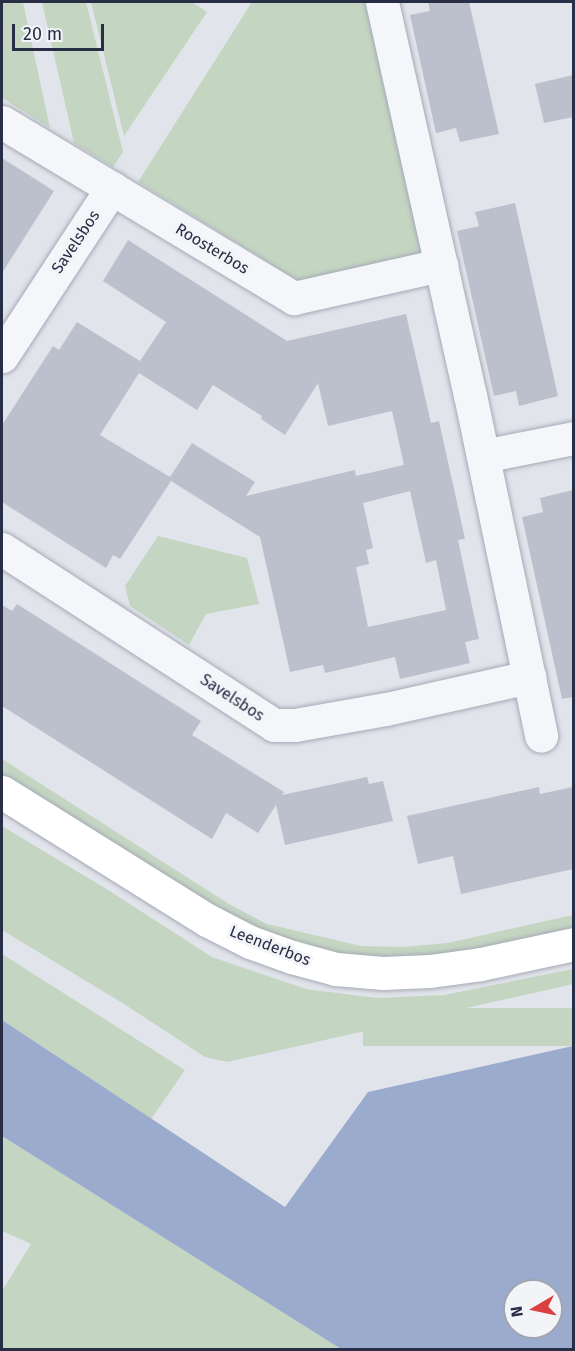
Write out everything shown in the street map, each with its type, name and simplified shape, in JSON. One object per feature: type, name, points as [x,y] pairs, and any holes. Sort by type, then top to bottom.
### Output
[{"type":"main road","name":"Leenderbos","points":[[2,792],[207,921],[250,942],[336,969],[383,974],[430,971],[482,964],[573,944]]},
{"type":"main road","name":"Leenderbos","points":[[2,812],[201,938],[246,962],[304,982],[348,987],[463,985],[573,961]]},
{"type":"street","points":[[382,2],[483,456],[541,736]]},
{"type":"street","name":"Roosterbos","points":[[2,122],[294,298],[441,265]]},
{"type":"street","name":"Savelsbos","points":[[2,356],[112,188]]},
{"type":"street","points":[[483,456],[573,438]]},
{"type":"street","name":"Savelsbos","points":[[2,549],[274,725],[295,725],[386,708],[529,677]]},
{"type":"green space","points":[[2,2],[23,2],[50,128],[2,98]]},
{"type":"green space","points":[[42,2],[86,2],[123,152],[113,167],[74,143]]},
{"type":"green space","points":[[91,2],[192,2],[207,12],[124,136]]},
{"type":"green space","points":[[252,2],[377,2],[423,257],[302,283],[138,182]]},
{"type":"green space","points":[[158,536],[247,558],[259,604],[206,614],[189,645],[130,606],[125,586]]},
{"type":"green space","points":[[2,759],[229,904],[267,924],[361,946],[402,947],[448,943],[573,915],[573,935],[443,962],[293,951],[2,782]]},
{"type":"green space","points":[[2,826],[108,890],[212,957],[306,989],[377,998],[444,995],[573,969],[573,984],[227,1062],[205,1057],[124,1004],[2,930]]},
{"type":"green space","points":[[2,954],[185,1070],[151,1119],[2,1020]]},
{"type":"green space","points":[[363,1008],[573,1008],[573,1046],[363,1046]]},
{"type":"green space","points":[[2,1136],[341,1349],[2,1349],[2,1291],[31,1244],[2,1231]]},
{"type":"water","points":[[2,1020],[285,1207],[368,1092],[573,1046],[573,1349],[341,1349],[2,1136]]},
{"type":"building","points":[[428,2],[469,2],[499,134],[460,142],[456,128],[436,133],[410,15],[430,11]]},
{"type":"building","points":[[573,75],[573,117],[544,123],[535,84]]},
{"type":"building","points":[[2,158],[54,191],[2,273]]},
{"type":"building","points":[[515,203],[558,396],[519,406],[516,391],[494,396],[457,231],[479,226],[475,212]]},
{"type":"building","points":[[128,240],[287,341],[406,314],[431,423],[439,421],[465,539],[458,540],[479,639],[465,642],[470,663],[400,679],[395,657],[325,673],[323,665],[290,672],[260,537],[171,481],[120,559],[113,555],[106,568],[2,502],[2,425],[53,346],[59,350],[77,322],[140,361],[166,322],[103,281]],"holes":[[[139,373],[197,410],[213,385],[262,416],[261,419],[285,435],[318,383],[328,426],[392,411],[404,465],[356,476],[355,470],[246,496],[255,482],[192,443],[170,477],[100,435]],[[410,491],[426,563],[436,560],[446,610],[368,627],[356,567],[369,564],[366,550],[373,548],[363,503]]]},
{"type":"building","points":[[573,490],[573,697],[562,699],[522,517],[543,512],[540,498]]},
{"type":"building","points":[[17,604],[201,721],[192,735],[284,792],[282,795],[367,777],[369,784],[383,781],[393,821],[285,845],[276,805],[258,833],[226,813],[212,839],[2,706],[2,605],[12,611]]},
{"type":"building","points":[[539,787],[540,794],[573,787],[573,869],[461,894],[453,856],[418,864],[407,816]]}]
